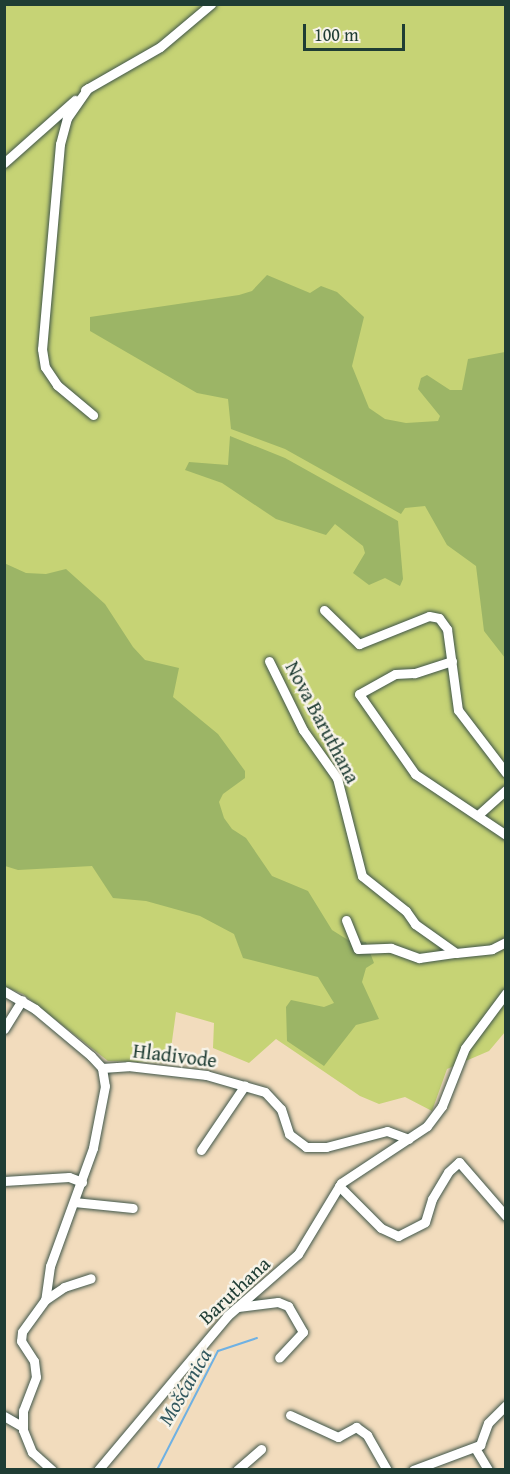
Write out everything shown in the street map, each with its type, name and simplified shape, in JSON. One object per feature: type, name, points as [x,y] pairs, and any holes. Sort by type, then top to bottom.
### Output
[{"type":"street","points":[[4,163],[88,88],[160,47],[211,4]]},
{"type":"street","points":[[88,88],[67,118],[60,144],[42,349],[45,367],[57,385],[93,415]]},
{"type":"street","points":[[324,610],[342,632],[359,644],[434,616],[447,629],[458,710],[506,773]]},
{"type":"street","name":"Nova Baruthana","points":[[269,661],[303,730],[337,778],[362,876],[406,911],[415,924],[456,953]]},
{"type":"street","points":[[452,661],[414,673],[395,674],[359,694],[415,774],[506,835]]},
{"type":"street","points":[[478,815],[506,790]]},
{"type":"street","points":[[346,920],[358,949],[391,948],[419,958],[492,949],[506,942]]},
{"type":"street","points":[[4,991],[22,1000],[102,1068],[105,1086],[100,1121],[82,1182],[50,1266],[45,1300]]},
{"type":"street","name":"Baruthana","points":[[98,1470],[238,1307],[298,1254],[339,1186],[356,1170],[409,1139],[436,1115],[465,1048],[506,993]]},
{"type":"street","points":[[4,1029],[22,1000]]},
{"type":"street","name":"Hladivode","points":[[102,1068],[147,1067],[244,1085]]},
{"type":"street","points":[[201,1150],[244,1085],[274,1099],[289,1134],[306,1147],[326,1147],[387,1131],[409,1139]]},
{"type":"street","points":[[339,1186],[381,1228],[398,1236],[425,1222],[432,1199],[448,1172],[459,1162],[506,1216]]},
{"type":"street","points":[[4,1181],[69,1177],[82,1182]]},
{"type":"street","points":[[74,1202],[133,1208]]},
{"type":"street","points":[[52,1470],[33,1452],[23,1427],[23,1411],[36,1377],[34,1361],[21,1341],[21,1332],[45,1300],[64,1287],[91,1278]]},
{"type":"street","points":[[238,1307],[278,1302],[288,1306],[303,1332],[279,1358]]},
{"type":"street","points":[[413,1470],[475,1448],[483,1439],[488,1423],[506,1405]]},
{"type":"street","points":[[290,1414],[338,1437],[356,1427],[368,1436],[387,1470]]},
{"type":"street","points":[[4,1416],[23,1427]]},
{"type":"street","points":[[475,1448],[488,1470]]},
{"type":"street","points":[[237,1470],[261,1449]]},
{"type":"green space","points":[[5,5],[505,5],[505,1032],[489,1051],[447,1069],[432,1111],[405,1097],[379,1104],[360,1096],[276,1039],[249,1063],[213,1048],[214,1023],[176,1012],[169,1063],[108,1061],[23,994],[5,987]]},
{"type":"green space","points":[[267,275],[310,293],[321,286],[337,292],[364,317],[352,366],[369,408],[385,419],[406,423],[438,421],[440,416],[418,389],[421,378],[427,375],[450,390],[462,390],[468,359],[505,352],[505,658],[484,631],[476,566],[447,545],[425,506],[405,508],[401,514],[285,449],[231,429],[228,399],[197,393],[90,331],[90,317],[239,295],[252,291]]},
{"type":"green space","points":[[230,436],[285,458],[398,521],[403,579],[400,586],[385,578],[369,585],[353,573],[365,553],[363,546],[335,524],[326,535],[276,519],[222,483],[185,470],[189,462],[228,465]]},
{"type":"green space","points":[[4,563],[26,573],[46,574],[66,569],[105,604],[133,647],[145,660],[179,668],[173,697],[218,734],[245,771],[245,778],[223,794],[219,802],[224,818],[232,829],[246,838],[272,876],[308,891],[332,930],[348,940],[366,942],[374,963],[366,968],[362,982],[379,1019],[356,1025],[324,1066],[287,1041],[286,1007],[291,1000],[324,1007],[334,1003],[318,977],[243,958],[234,934],[200,916],[146,901],[113,898],[92,866],[18,870],[5,866]]},
{"type":"waterway","name":"Mošćanica","points":[[157,1470],[218,1351],[257,1338]]}]
